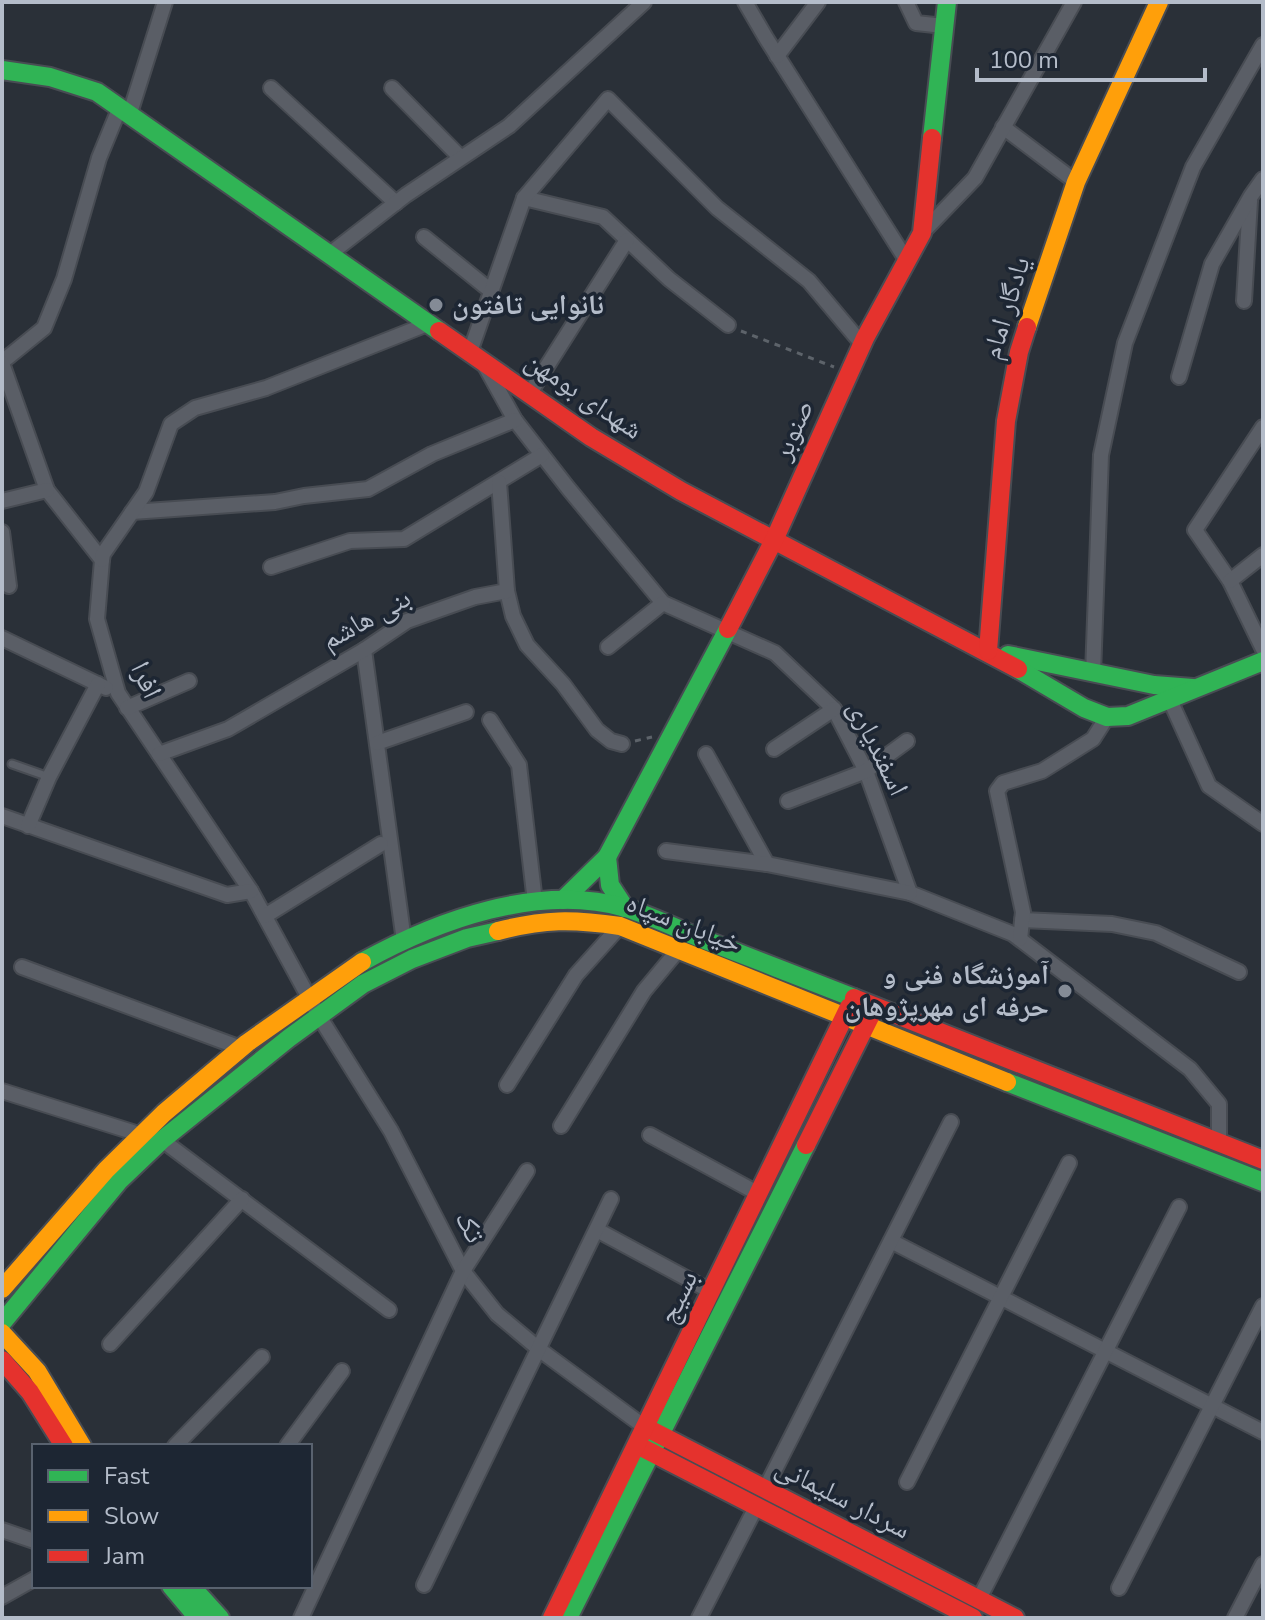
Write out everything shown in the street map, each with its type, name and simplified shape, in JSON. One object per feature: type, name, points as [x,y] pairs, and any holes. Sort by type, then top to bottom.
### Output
[{"type":"street","points":[[102,560],[47,490],[2,363],[44,328],[64,279],[99,158],[125,110],[165,2]]},
{"type":"street","points":[[331,253],[460,157],[509,126],[644,2]]},
{"type":"street","points":[[745,2],[907,261]]},
{"type":"street","points":[[777,56],[818,2]]},
{"type":"street","points":[[906,2],[916,23],[944,26]]},
{"type":"street","name":"صنوبر","points":[[563,900],[607,857],[675,732],[775,538],[862,344],[922,233],[947,2]]},
{"type":"street","points":[[922,233],[975,178],[1074,2]]},
{"type":"street","name":"یادگار امام","points":[[988,651],[1006,421],[1019,352],[1076,182],[1159,2]]},
{"type":"street","points":[[1093,674],[1101,455],[1125,343],[1193,167],[1263,45]]},
{"type":"street","name":"شهدای بومهن","points":[[2,70],[23,70],[61,78],[97,92],[591,437],[681,491],[988,651]]},
{"type":"street","points":[[271,88],[396,203]]},
{"type":"street","points":[[392,88],[460,157]]},
{"type":"street","points":[[475,355],[491,291],[524,198],[608,99],[717,208],[809,281],[862,344]]},
{"type":"street","points":[[1003,127],[1076,182]]},
{"type":"street","points":[[1179,377],[1212,264],[1263,179]]},
{"type":"street","points":[[1244,301],[1251,196]]},
{"type":"street","points":[[524,198],[603,217],[669,279],[728,325]]},
{"type":"street","points":[[424,237],[491,291]]},
{"type":"street","points":[[530,393],[627,240]]},
{"type":"street","points":[[102,560],[103,554],[146,492],[171,424],[195,408],[266,388],[430,323]]},
{"type":"street","name":"اسفندیاری","points":[[475,355],[515,420],[663,603],[775,653],[834,709],[866,771],[910,893]]},
{"type":"street","points":[[132,512],[275,502],[368,489],[432,454],[515,420]]},
{"type":"street","points":[[988,651],[1084,708],[1107,717],[1128,716],[1199,689],[1261,657],[1230,581],[1195,530],[1263,427]]},
{"type":"street","points":[[271,567],[350,541],[404,539],[542,455]]},
{"type":"street","points":[[499,482],[507,591],[513,616],[527,645],[563,684],[597,730],[611,741],[622,744]]},
{"type":"street","points":[[2,501],[47,490]]},
{"type":"street","points":[[2,532],[9,586]]},
{"type":"street","points":[[1230,581],[1263,555]]},
{"type":"street","name":"افرا","points":[[102,560],[97,619],[118,693],[251,891],[310,997]]},
{"type":"street","name":"بنی هاشم","points":[[159,754],[228,729],[364,650],[407,621],[475,597],[507,591]]},
{"type":"street","points":[[608,647],[663,603]]},
{"type":"street","points":[[2,638],[118,693]]},
{"type":"street","points":[[364,650],[404,941]]},
{"type":"street","points":[[988,651],[1154,685],[1199,689]]},
{"type":"street","points":[[127,708],[189,681]]},
{"type":"street","points":[[28,826],[49,777],[98,684]]},
{"type":"street","points":[[1170,700],[1209,786],[1263,824]]},
{"type":"street","points":[[774,749],[834,709]]},
{"type":"street","points":[[377,743],[466,712]]},
{"type":"street","points":[[1020,939],[1023,912],[997,791],[1003,783],[1042,771],[1093,739],[1107,717]]},
{"type":"street","points":[[490,720],[519,765],[535,902]]},
{"type":"street","points":[[788,801],[866,771],[907,741]]},
{"type":"street","points":[[706,754],[767,864]]},
{"type":"street","points":[[2,816],[227,895],[251,891]]},
{"type":"street","points":[[265,916],[381,844]]},
{"type":"street","points":[[666,851],[767,864],[910,893],[1013,934],[1190,1069],[1219,1104],[1219,1143]]},
{"type":"street","points":[[507,1085],[576,975],[622,917],[609,884],[607,857]]},
{"type":"street","name":"خیابان سپاه","points":[[2,1289],[107,1169],[171,1106],[241,1048],[310,997],[353,968],[404,941],[461,919],[535,902],[563,900],[622,917],[875,1007],[1263,1160]]},
{"type":"street","name":"خیابان سپاه","points":[[2,1323],[119,1181],[162,1140],[319,1016],[363,984],[412,959],[467,938],[537,921],[622,917],[679,949],[866,1027],[1263,1182]]},
{"type":"street","points":[[1022,920],[1112,924],[1156,933],[1239,972]]},
{"type":"street","points":[[561,1126],[644,991],[679,949]]},
{"type":"street","points":[[22,967],[241,1048]]},
{"type":"street","name":"تک","points":[[310,997],[391,1131],[463,1271],[497,1314],[540,1350],[653,1431]]},
{"type":"street","name":"بسیج","points":[[653,1431],[712,1292],[852,999]]},
{"type":"street","name":"بسیج","points":[[552,1618],[875,1007]]},
{"type":"street","points":[[2,1091],[142,1135]]},
{"type":"street","points":[[765,1489],[951,1122]]},
{"type":"street","points":[[650,1135],[759,1194]]},
{"type":"street","points":[[162,1140],[389,1310]]},
{"type":"street","points":[[907,1482],[1069,1163]]},
{"type":"street","points":[[301,1618],[463,1271],[527,1171]]},
{"type":"street","points":[[110,1344],[242,1199]]},
{"type":"street","points":[[424,1585],[611,1199]]},
{"type":"street","points":[[979,1599],[1179,1207]]},
{"type":"street","points":[[597,1230],[712,1292]]},
{"type":"street","points":[[891,1241],[1263,1432]]},
{"type":"street","points":[[1119,1588],[1263,1306]]},
{"type":"street","points":[[2,1333],[41,1378],[81,1444]]},
{"type":"street","points":[[177,1444],[262,1357]]},
{"type":"street","points":[[2,1360],[30,1392],[63,1444]]},
{"type":"street","points":[[288,1444],[342,1371]]},
{"type":"street","name":"سردار سلیمانی","points":[[653,1431],[1015,1618]]},
{"type":"street","name":"بسیج","points":[[568,1618],[644,1449]]},
{"type":"street","name":"سردار سلیمانی","points":[[644,1449],[973,1618]]},
{"type":"street","points":[[699,1618],[756,1507]]},
{"type":"street","points":[[2,1530],[32,1540]]},
{"type":"street","points":[[1235,1618],[1263,1564]]},
{"type":"street","points":[[2,1597],[32,1580]]},
{"type":"street","points":[[173,1588],[198,1618]]},
{"type":"street","points":[[193,1588],[220,1618]]},
{"type":"lane","points":[[12,764],[49,777]]},
{"type":"path","points":[[728,325],[849,373]]},
{"type":"path","points":[[622,744],[675,732]]},
{"type":"traffic: fast","points":[[932,138],[947,2]]},
{"type":"traffic: fast","points":[[2,70],[50,77],[97,92],[439,331]]},
{"type":"traffic: fast","points":[[563,900],[607,857],[728,629]]},
{"type":"traffic: fast","points":[[1008,655],[1154,685],[1193,688]]},
{"type":"traffic: fast","points":[[1018,669],[1084,708],[1107,717],[1128,716],[1263,661]]},
{"type":"traffic: fast","points":[[607,857],[610,885],[625,908]]},
{"type":"traffic: fast","points":[[362,962],[423,932],[490,910],[558,900],[593,901],[635,911],[854,998]]},
{"type":"traffic: fast","points":[[2,1323],[119,1181],[162,1140],[289,1038],[363,984],[412,959],[467,938],[498,931]]},
{"type":"traffic: fast","points":[[1007,1082],[1263,1182]]},
{"type":"traffic: fast","points":[[568,1618],[806,1145]]},
{"type":"traffic: fast","points":[[173,1588],[198,1618]]},
{"type":"traffic: fast","points":[[193,1588],[220,1618]]},
{"type":"traffic: slow","points":[[1027,327],[1076,182],[1159,2]]},
{"type":"traffic: slow","points":[[498,931],[559,921],[620,926],[1007,1082]]},
{"type":"traffic: slow","points":[[2,1289],[106,1170],[164,1113],[247,1043],[362,962]]},
{"type":"traffic: slow","points":[[2,1333],[37,1371],[81,1444]]},
{"type":"traffic: jam","points":[[728,629],[775,538],[865,338],[922,233],[932,138]]},
{"type":"traffic: jam","points":[[988,651],[1006,421],[1027,327]]},
{"type":"traffic: jam","points":[[439,331],[591,437],[681,491],[1018,669]]},
{"type":"traffic: jam","points":[[854,998],[1263,1160]]},
{"type":"traffic: jam","points":[[552,1618],[849,1007]]},
{"type":"traffic: jam","points":[[806,1145],[870,1017]]},
{"type":"traffic: jam","points":[[2,1360],[30,1392],[63,1444]]},
{"type":"traffic: jam","points":[[649,1429],[1015,1618]]},
{"type":"traffic: jam","points":[[641,1447],[973,1618]]},
{"type":"place","name":"نانوایی تافتون","points":[[436,305]]},
{"type":"place","name":"آموزشگاه فنی و حرفه ای مهرپژوهان","points":[[1065,991]]}]
